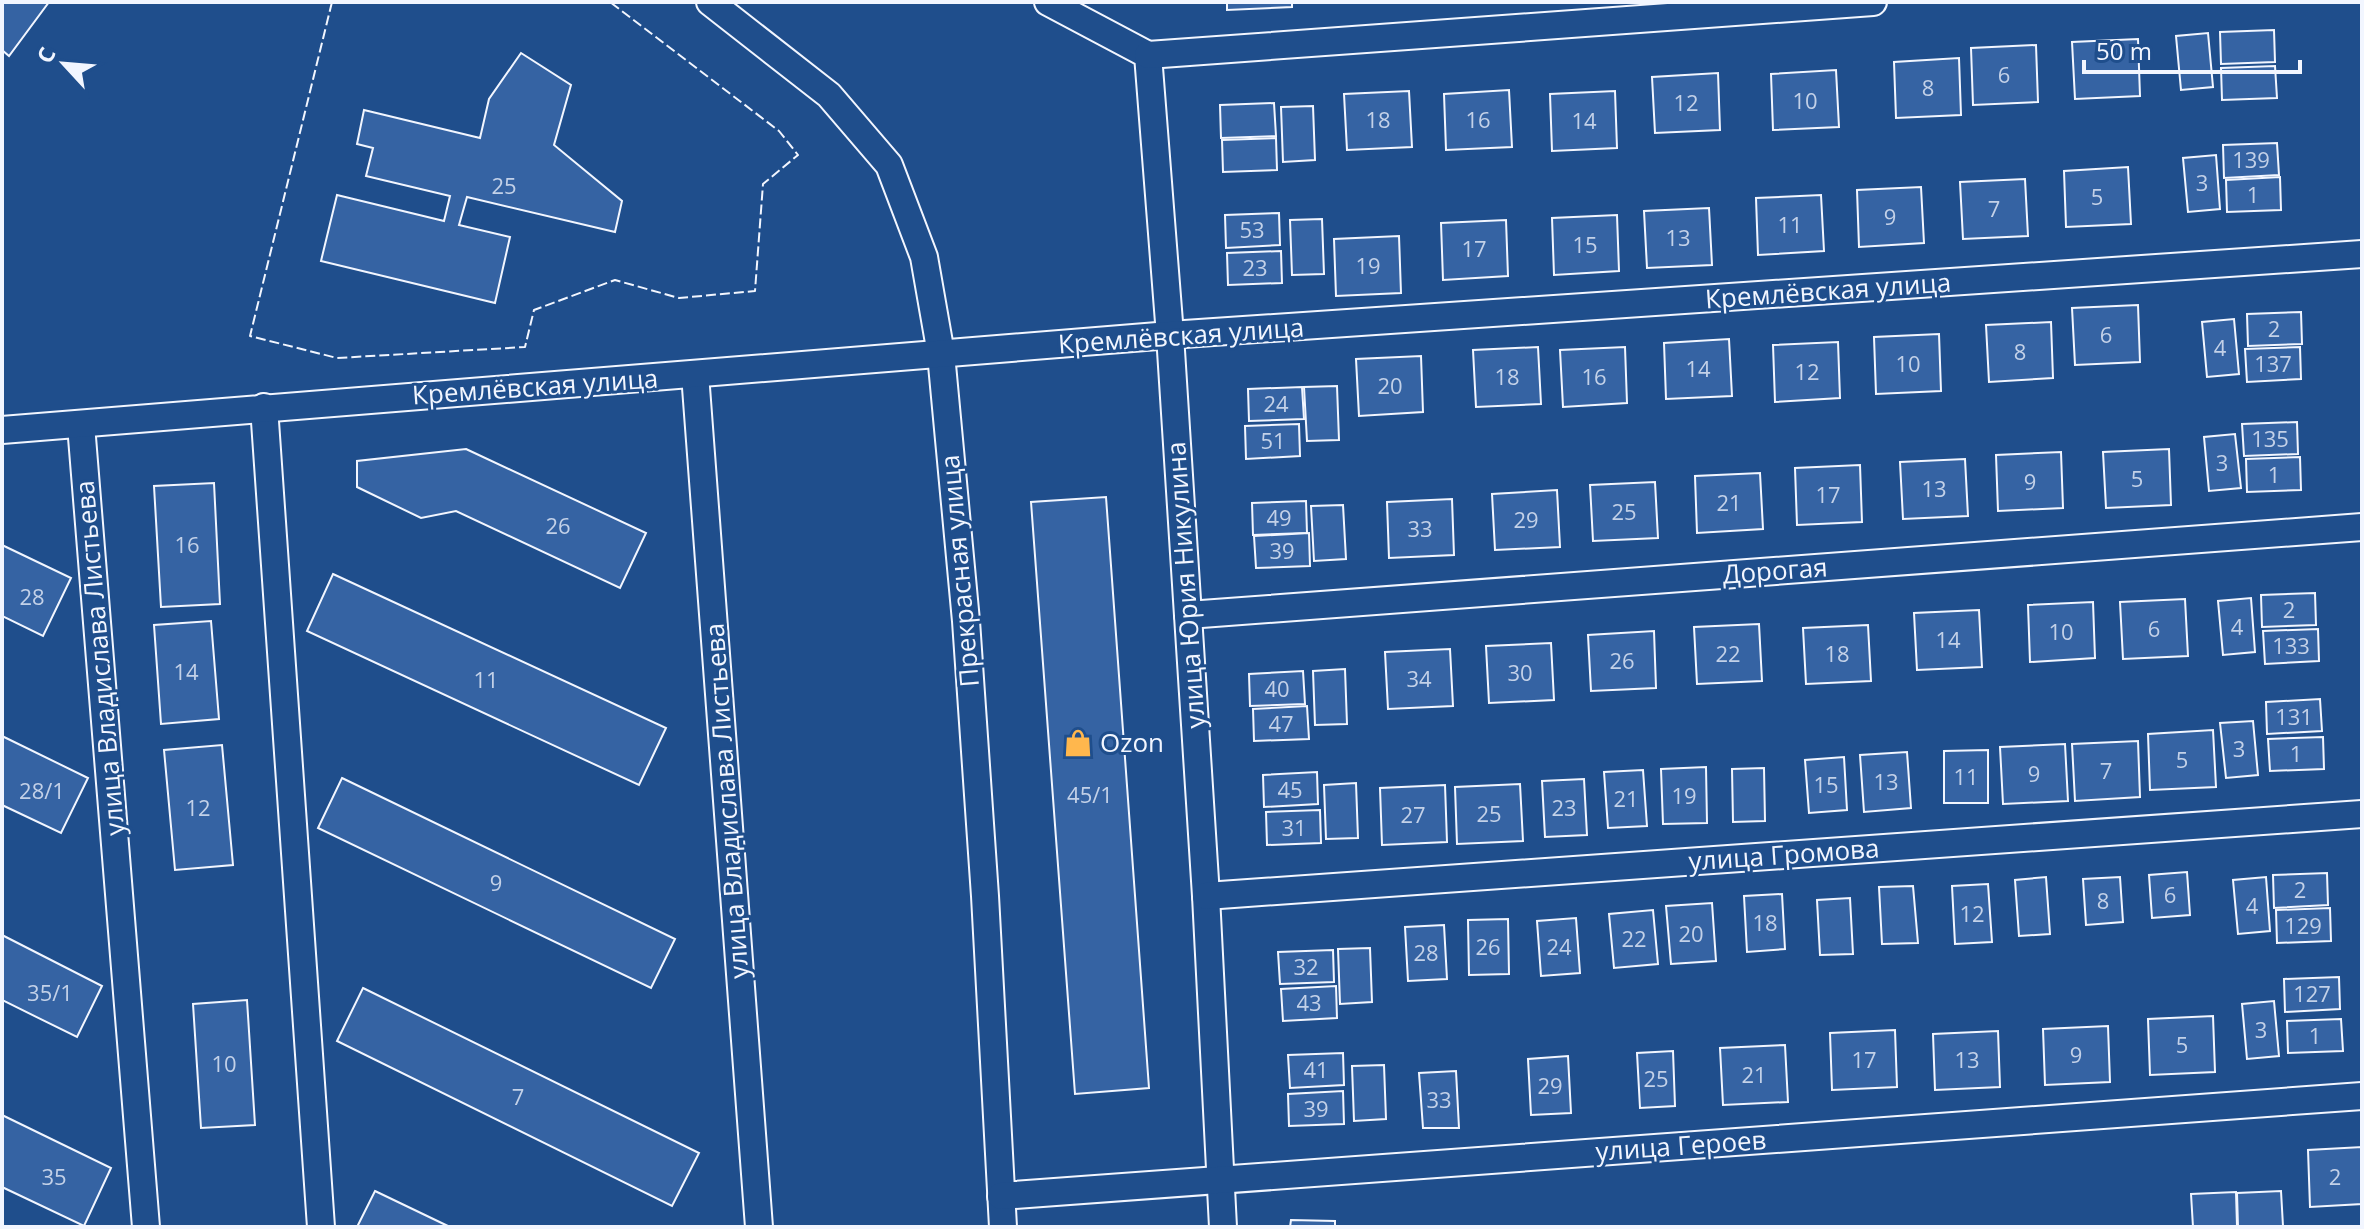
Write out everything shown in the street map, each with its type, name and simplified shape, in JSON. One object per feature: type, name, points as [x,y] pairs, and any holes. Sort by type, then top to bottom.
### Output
[{"type":"street","name":"Прекрасная улица","points":[[710,2],[829,95],[889,165],[924,257],[941,354],[967,636],[1003,1227]]},
{"type":"street","points":[[1048,2],[1148,55],[1873,2]]},
{"type":"street","name":"улица Юрия Никулина","points":[[1148,55],[1170,335],[1206,896],[1223,1227]]},
{"type":"street","name":"Кремлёвская улица","points":[[2,430],[1170,335],[2362,254]]},
{"type":"street","name":"улица Владислава Листьева","points":[[695,374],[759,1227]]},
{"type":"street","points":[[264,407],[321,1227]]},
{"type":"street","name":"улица Владислава Листьева","points":[[81,425],[146,1227]]},
{"type":"street","name":"Дорогая","points":[[1188,615],[2362,527]]},
{"type":"street","name":"улица Громова","points":[[1206,896],[2362,814]]},
{"type":"street","name":"улица Героев","points":[[1001,1196],[2362,1096]]},
{"type":"building","points":[[2,2],[49,2],[9,56],[2,50]]},
{"type":"building","points":[[1227,2],[1292,2],[1292,7],[1227,10]]},
{"type":"building","points":[[2274,30],[2275,62],[2221,64],[2220,32]]},
{"type":"building","points":[[2208,33],[2213,87],[2181,90],[2176,36]]},
{"type":"building","points":[[2138,39],[2140,96],[2075,99],[2072,42]]},
{"type":"building","points":[[2036,45],[2038,102],[1973,105],[1971,48]]},
{"type":"building","points":[[521,53],[571,85],[554,145],[622,201],[615,232],[467,197],[459,225],[510,237],[495,303],[321,261],[337,195],[444,221],[450,196],[366,176],[373,148],[357,144],[364,110],[480,138],[489,99]]},
{"type":"building","points":[[1959,58],[1961,115],[1896,118],[1894,62]]},
{"type":"building","points":[[2275,66],[2277,98],[2222,100],[2221,68]]},
{"type":"building","points":[[1836,70],[1839,127],[1773,130],[1771,74]]},
{"type":"building","points":[[1718,73],[1720,130],[1655,133],[1652,77]]},
{"type":"building","points":[[1509,90],[1512,147],[1446,150],[1444,94]]},
{"type":"building","points":[[1409,91],[1412,147],[1347,150],[1344,94]]},
{"type":"building","points":[[1615,91],[1617,148],[1552,151],[1550,94]]},
{"type":"building","points":[[1274,103],[1276,136],[1221,138],[1220,105]]},
{"type":"building","points":[[1313,106],[1315,160],[1283,162],[1281,107]]},
{"type":"building","points":[[1276,138],[1277,170],[1223,172],[1222,140]]},
{"type":"building","points":[[2277,143],[2279,175],[2224,178],[2223,145]]},
{"type":"building","points":[[2216,155],[2220,209],[2188,212],[2183,158]]},
{"type":"building","points":[[2128,167],[2131,224],[2066,227],[2064,171]]},
{"type":"building","points":[[2280,177],[2281,210],[2227,212],[2226,180]]},
{"type":"building","points":[[2025,179],[2028,236],[1963,239],[1960,182]]},
{"type":"building","points":[[1921,187],[1924,243],[1859,247],[1857,190]]},
{"type":"building","points":[[1821,195],[1824,251],[1758,255],[1756,198]]},
{"type":"building","points":[[1709,208],[1712,265],[1647,268],[1644,211]]},
{"type":"building","points":[[1279,213],[1280,245],[1226,248],[1225,215]]},
{"type":"building","points":[[1617,215],[1619,271],[1554,275],[1552,218]]},
{"type":"building","points":[[1322,219],[1324,274],[1292,275],[1290,220]]},
{"type":"building","points":[[1506,220],[1508,276],[1443,280],[1441,223]]},
{"type":"building","points":[[1399,236],[1401,293],[1336,296],[1334,239]]},
{"type":"building","points":[[1281,251],[1282,283],[1228,285],[1227,253]]},
{"type":"building","points":[[2138,305],[2140,362],[2075,365],[2072,308]]},
{"type":"building","points":[[2301,312],[2302,344],[2248,346],[2247,314]]},
{"type":"building","points":[[2234,319],[2239,374],[2207,377],[2202,322]]},
{"type":"building","points":[[2051,322],[2053,378],[1989,382],[1986,325]]},
{"type":"building","points":[[1939,334],[1941,391],[1876,394],[1874,337]]},
{"type":"building","points":[[1729,339],[1732,396],[1666,399],[1664,343]]},
{"type":"building","points":[[1838,342],[1840,398],[1775,402],[1773,345]]},
{"type":"building","points":[[1538,347],[1541,404],[1476,407],[1473,350]]},
{"type":"building","points":[[1625,347],[1627,403],[1563,407],[1560,350]]},
{"type":"building","points":[[2300,347],[2301,379],[2247,382],[2245,349]]},
{"type":"building","points":[[1421,356],[1423,412],[1359,416],[1356,359]]},
{"type":"building","points":[[1337,386],[1339,440],[1307,441],[1304,387]]},
{"type":"building","points":[[1302,387],[1304,419],[1249,421],[1248,389]]},
{"type":"building","points":[[2297,422],[2298,454],[2244,456],[2242,424]]},
{"type":"building","points":[[1299,424],[1300,456],[1246,459],[1245,426]]},
{"type":"building","points":[[2235,434],[2241,488],[2209,491],[2204,437]]},
{"type":"building","points":[[466,449],[646,533],[620,588],[456,511],[421,518],[357,487],[357,461]]},
{"type":"building","points":[[2169,449],[2171,505],[2106,508],[2103,452]]},
{"type":"building","points":[[2061,452],[2063,508],[1998,511],[1996,455]]},
{"type":"building","points":[[2300,457],[2301,490],[2247,492],[2246,459]]},
{"type":"building","points":[[1965,459],[1968,516],[1903,519],[1900,462]]},
{"type":"building","points":[[1860,465],[1862,522],[1797,525],[1795,468]]},
{"type":"building","points":[[1760,473],[1763,529],[1697,533],[1695,476]]},
{"type":"building","points":[[1655,482],[1658,538],[1593,541],[1590,485]]},
{"type":"building","points":[[214,483],[220,604],[161,607],[154,486]]},
{"type":"building","points":[[1557,490],[1560,547],[1495,550],[1492,494]]},
{"type":"building","points":[[1106,497],[1149,1088],[1075,1094],[1031,502]]},
{"type":"building","points":[[1452,499],[1454,555],[1389,558],[1387,502]]},
{"type":"building","points":[[1306,501],[1307,533],[1253,535],[1252,503]]},
{"type":"building","points":[[1343,505],[1346,559],[1314,561],[1311,506]]},
{"type":"building","points":[[1309,533],[1310,566],[1256,568],[1254,536]]},
{"type":"building","points":[[2,545],[71,578],[43,636],[2,616]]},
{"type":"building","points":[[333,574],[666,728],[639,785],[307,631]]},
{"type":"building","points":[[2315,593],[2316,625],[2262,627],[2261,595]]},
{"type":"building","points":[[2251,598],[2255,652],[2223,655],[2218,601]]},
{"type":"building","points":[[2185,599],[2188,656],[2123,659],[2120,602]]},
{"type":"building","points":[[2093,602],[2095,658],[2030,662],[2028,605]]},
{"type":"building","points":[[1979,610],[1982,667],[1917,670],[1914,613]]},
{"type":"building","points":[[211,621],[219,719],[161,724],[154,625]]},
{"type":"building","points":[[1759,624],[1762,681],[1697,684],[1694,627]]},
{"type":"building","points":[[1868,625],[1871,681],[1806,684],[1803,628]]},
{"type":"building","points":[[2318,629],[2319,661],[2265,664],[2263,631]]},
{"type":"building","points":[[1654,631],[1656,688],[1591,691],[1588,635]]},
{"type":"building","points":[[1551,643],[1554,700],[1489,703],[1486,646]]},
{"type":"building","points":[[1450,649],[1453,706],[1388,709],[1385,652]]},
{"type":"building","points":[[1345,669],[1347,724],[1315,725],[1313,671]]},
{"type":"building","points":[[1303,671],[1305,704],[1250,706],[1249,674]]},
{"type":"building","points":[[2320,699],[2322,731],[2267,734],[2266,702]]},
{"type":"building","points":[[1307,706],[1309,739],[1254,741],[1253,709]]},
{"type":"building","points":[[2253,721],[2258,775],[2226,778],[2220,723]]},
{"type":"building","points":[[2213,730],[2216,787],[2150,790],[2148,734]]},
{"type":"building","points":[[2,736],[88,778],[61,833],[2,805]]},
{"type":"building","points":[[2323,737],[2324,769],[2270,771],[2268,739]]},
{"type":"building","points":[[2138,741],[2140,797],[2075,801],[2072,744]]},
{"type":"building","points":[[2065,744],[2068,801],[2003,804],[2000,747]]},
{"type":"building","points":[[222,745],[233,865],[175,870],[164,750]]},
{"type":"building","points":[[1988,750],[1988,803],[1944,803],[1944,751]]},
{"type":"building","points":[[1907,752],[1911,808],[1864,812],[1860,755]]},
{"type":"building","points":[[1844,757],[1847,810],[1809,813],[1805,760]]},
{"type":"building","points":[[1706,767],[1707,823],[1663,824],[1661,769]]},
{"type":"building","points":[[1764,768],[1765,821],[1733,822],[1732,769]]},
{"type":"building","points":[[1643,770],[1647,826],[1608,828],[1604,772]]},
{"type":"building","points":[[1317,772],[1318,804],[1264,807],[1263,775]]},
{"type":"building","points":[[342,778],[675,939],[651,988],[318,828]]},
{"type":"building","points":[[1584,779],[1587,835],[1545,837],[1542,781]]},
{"type":"building","points":[[1356,783],[1358,838],[1326,839],[1324,785]]},
{"type":"building","points":[[1520,784],[1523,841],[1457,844],[1455,787]]},
{"type":"building","points":[[1445,785],[1447,842],[1382,845],[1380,788]]},
{"type":"building","points":[[1320,810],[1321,843],[1267,845],[1266,812]]},
{"type":"building","points":[[2187,872],[2190,915],[2152,918],[2149,875]]},
{"type":"building","points":[[2327,873],[2328,905],[2274,908],[2273,875]]},
{"type":"building","points":[[2046,877],[2050,934],[2019,936],[2015,880]]},
{"type":"building","points":[[2120,877],[2123,922],[2086,925],[2083,879]]},
{"type":"building","points":[[2266,877],[2270,931],[2238,934],[2233,880]]},
{"type":"building","points":[[1988,884],[1992,942],[1955,944],[1952,886]]},
{"type":"building","points":[[1913,886],[1918,943],[1882,944],[1879,887]]},
{"type":"building","points":[[1782,894],[1785,949],[1747,952],[1744,896]]},
{"type":"building","points":[[1850,898],[1853,954],[1820,955],[1817,900]]},
{"type":"building","points":[[1712,903],[1716,961],[1671,964],[1666,906]]},
{"type":"building","points":[[2330,908],[2331,941],[2277,943],[2276,910]]},
{"type":"building","points":[[1653,910],[1658,964],[1614,968],[1609,914]]},
{"type":"building","points":[[1576,918],[1580,973],[1541,976],[1537,921]]},
{"type":"building","points":[[1508,919],[1509,974],[1469,975],[1468,920]]},
{"type":"building","points":[[1444,925],[1447,979],[1408,981],[1405,927]]},
{"type":"building","points":[[2,935],[102,986],[77,1037],[2,1000]]},
{"type":"building","points":[[1370,948],[1372,1002],[1340,1004],[1338,949]]},
{"type":"building","points":[[1333,950],[1334,982],[1280,984],[1278,952]]},
{"type":"building","points":[[2339,977],[2340,1009],[2285,1012],[2284,979]]},
{"type":"building","points":[[1336,986],[1337,1018],[1283,1021],[1281,989]]},
{"type":"building","points":[[363,988],[699,1153],[672,1206],[337,1041]]},
{"type":"building","points":[[247,1000],[255,1125],[201,1128],[193,1004]]},
{"type":"building","points":[[2274,1001],[2279,1056],[2247,1059],[2242,1004]]},
{"type":"building","points":[[2213,1016],[2215,1072],[2150,1075],[2148,1019]]},
{"type":"building","points":[[2341,1019],[2343,1051],[2288,1053],[2287,1021]]},
{"type":"building","points":[[2108,1026],[2110,1082],[2045,1085],[2043,1029]]},
{"type":"building","points":[[1895,1030],[1897,1087],[1832,1090],[1830,1033]]},
{"type":"building","points":[[1998,1031],[2000,1087],[1935,1090],[1933,1034]]},
{"type":"building","points":[[1785,1045],[1788,1102],[1723,1105],[1720,1048]]},
{"type":"building","points":[[1673,1051],[1675,1106],[1640,1108],[1637,1053]]},
{"type":"building","points":[[1343,1053],[1344,1085],[1290,1088],[1288,1055]]},
{"type":"building","points":[[1568,1056],[1571,1113],[1531,1115],[1528,1059]]},
{"type":"building","points":[[1384,1065],[1386,1119],[1354,1121],[1352,1066]]},
{"type":"building","points":[[1456,1071],[1459,1128],[1423,1128],[1419,1073]]},
{"type":"building","points":[[1343,1091],[1344,1124],[1289,1126],[1288,1094]]},
{"type":"building","points":[[2,1115],[111,1168],[84,1226],[2,1187]]},
{"type":"building","points":[[2362,1147],[2362,1204],[2310,1207],[2308,1150]]},
{"type":"building","points":[[375,1191],[450,1227],[357,1227]]},
{"type":"building","points":[[2281,1191],[2283,1226],[2238,1227],[2237,1193]]},
{"type":"building","points":[[2236,1192],[2237,1226],[2193,1227],[2191,1194]]},
{"type":"building","points":[[1291,1220],[1335,1221],[1335,1227],[1290,1227]]},
{"type":"fence","points":[[332,2],[250,336],[337,358],[525,347],[534,310],[615,280],[679,298],[755,291],[763,184],[798,155],[779,131],[610,2]]},
{"type":"place","name":"Ozon","points":[[1078,743]]}]
